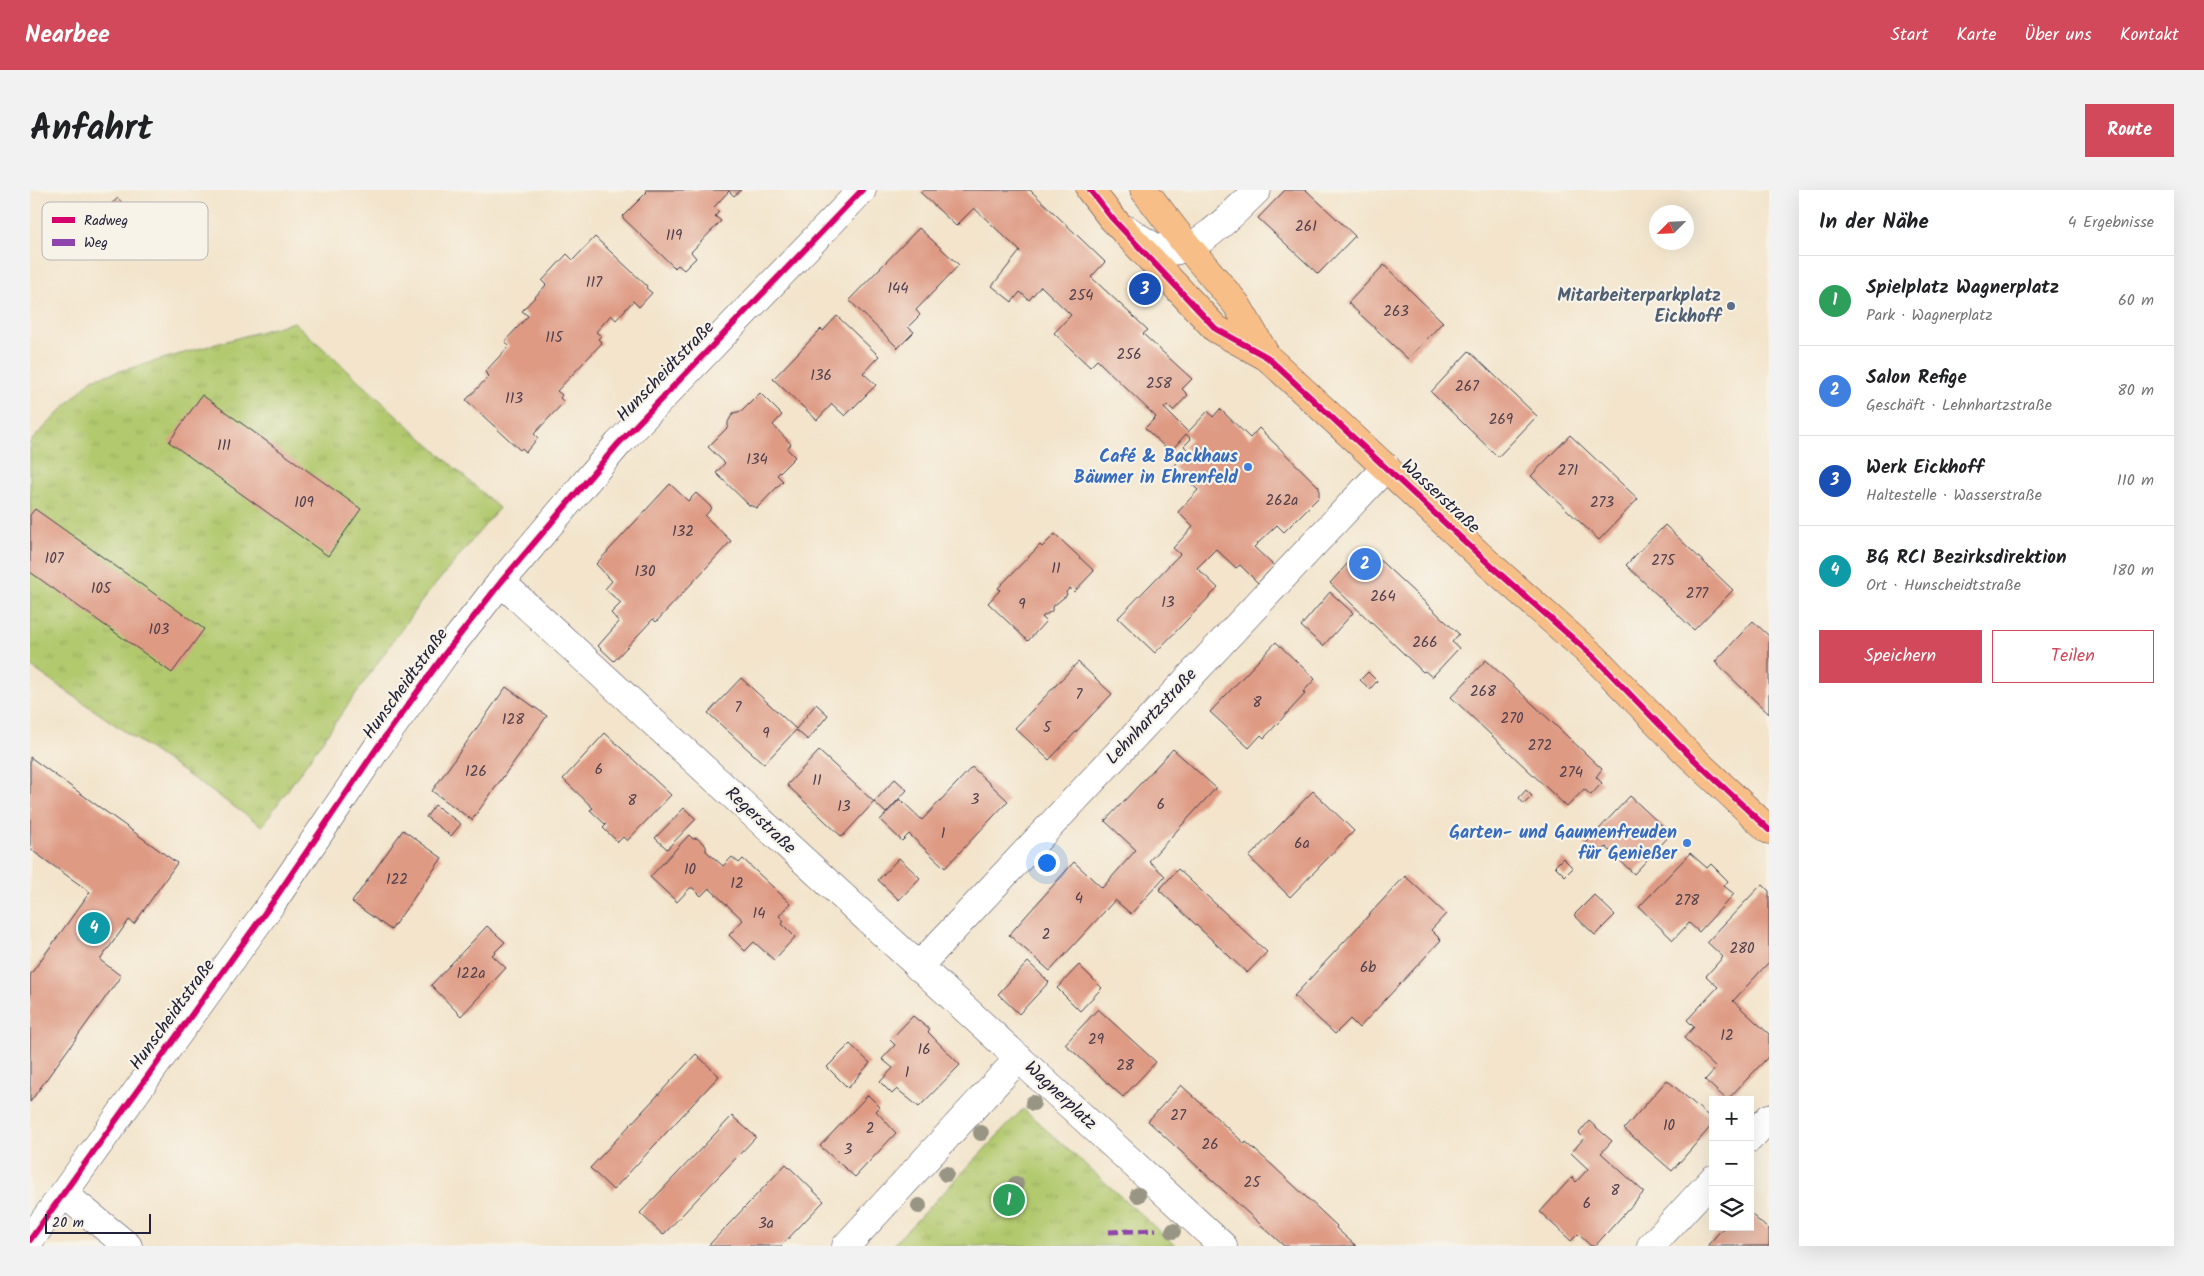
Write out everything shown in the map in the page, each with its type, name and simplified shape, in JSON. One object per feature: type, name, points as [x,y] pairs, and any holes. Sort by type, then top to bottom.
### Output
[{"type":"main road","name":"Wasserstraße","points":[[1090,190],[1111,217],[1216,329],[1266,357],[1489,564],[1595,658],[1686,752],[1769,830]]},
{"type":"main road","name":"Wasserstraße","points":[[1144,190],[1188,247],[1237,305],[1266,357]]},
{"type":"street","name":"Hunscheidtstraße","points":[[30,1240],[272,903],[377,748],[444,655],[501,582],[618,444],[862,190]]},
{"type":"street","points":[[1111,217],[1152,246],[1170,251],[1188,247],[1216,230],[1257,190]]},
{"type":"street","name":"Lehnhartzstraße","points":[[918,967],[1386,467]]},
{"type":"street","name":"Regerstraße","points":[[501,582],[1019,1058]]},
{"type":"street","name":"Wagnerplatz","points":[[846,1246],[1019,1058],[1223,1246]]},
{"type":"street","points":[[1754,1134],[1769,1118]]},
{"type":"street","points":[[1651,1246],[1709,1183]]},
{"type":"street","points":[[64,1194],[128,1246]]},
{"type":"green space","points":[[294,322],[499,508],[420,603],[262,826],[30,666],[30,442],[92,379]]},
{"type":"green space","points":[[1023,1109],[1176,1246],[892,1246]]},
{"type":"building","points":[[645,190],[741,190],[734,196],[729,191],[714,207],[719,212],[715,216],[721,221],[691,252],[696,258],[684,270],[678,265],[675,268],[622,217],[647,192]]},
{"type":"building","points":[[923,190],[1030,190],[1105,262],[1091,277],[1148,330],[1143,334],[1192,379],[1182,389],[1188,395],[1173,411],[1167,405],[1164,408],[1188,432],[1208,411],[1213,417],[1220,409],[1250,438],[1259,428],[1319,487],[1319,497],[1284,532],[1277,525],[1254,547],[1274,566],[1258,583],[1240,565],[1236,568],[1216,549],[1197,568],[1218,588],[1155,653],[1118,618],[1180,554],[1173,548],[1193,527],[1178,512],[1198,490],[1173,467],[1189,451],[1184,446],[1191,439],[1186,434],[1170,452],[1145,428],[1156,417],[1097,360],[1090,367],[1054,333],[1071,315],[1041,286],[1029,300],[1020,292],[1012,302],[992,286],[1020,251],[974,208],[956,226],[920,192]]},
{"type":"building","points":[[1285,190],[1306,190],[1355,236],[1318,274],[1258,218]]},
{"type":"building","points":[[118,198],[121,202],[113,202]]},
{"type":"building","points":[[919,228],[959,265],[916,310],[920,315],[908,327],[914,332],[898,348],[849,300]]},
{"type":"building","points":[[595,237],[652,293],[639,307],[633,301],[616,320],[611,315],[596,332],[601,336],[598,339],[602,343],[557,391],[562,395],[560,398],[564,402],[534,434],[538,438],[526,452],[522,448],[520,450],[466,400],[489,376],[485,372],[509,346],[505,341],[528,316],[522,311],[546,285],[542,281],[567,254],[573,260]]},
{"type":"building","points":[[1384,265],[1443,322],[1408,359],[1348,303]]},
{"type":"building","points":[[837,316],[879,356],[863,373],[876,385],[845,416],[832,404],[817,420],[773,379],[821,329],[823,331]]},
{"type":"building","points":[[1469,351],[1537,416],[1498,457],[1431,392]]},
{"type":"building","points":[[760,393],[782,415],[773,425],[791,444],[787,449],[795,457],[777,475],[783,481],[757,508],[749,505],[716,473],[725,463],[708,447],[728,427],[728,422],[733,413],[742,411]]},
{"type":"building","points":[[202,395],[361,509],[328,556],[169,442]]},
{"type":"building","points":[[1570,435],[1638,499],[1599,540],[1531,476]]},
{"type":"building","points":[[670,484],[688,501],[696,493],[712,508],[705,516],[731,541],[656,622],[653,619],[614,661],[598,646],[619,622],[611,613],[621,603],[605,589],[612,581],[596,564]]},
{"type":"building","points":[[35,509],[204,629],[172,673],[30,572],[30,515]]},
{"type":"building","points":[[1665,525],[1733,590],[1694,630],[1626,565]]},
{"type":"building","points":[[1055,534],[1094,571],[1074,592],[1070,588],[1066,592],[1067,595],[1052,607],[1052,611],[1042,617],[1046,621],[1028,641],[988,603],[1000,590],[998,588],[1040,545],[1042,547]]},
{"type":"building","points":[[1371,552],[1459,634],[1452,642],[1459,648],[1432,677],[1425,671],[1423,672],[1330,583],[1357,553]]},
{"type":"building","points":[[1330,592],[1353,613],[1323,646],[1301,626]]},
{"type":"building","points":[[1753,621],[1769,636],[1769,714],[1715,662]]},
{"type":"building","points":[[1276,642],[1315,679],[1303,692],[1305,694],[1264,738],[1261,735],[1249,748],[1210,712]]},
{"type":"building","points":[[1486,660],[1602,769],[1596,777],[1602,783],[1591,795],[1584,789],[1567,807],[1451,697]]},
{"type":"building","points":[[1078,662],[1112,694],[1049,760],[1015,728]]},
{"type":"building","points":[[1368,672],[1377,681],[1370,689],[1360,680]]},
{"type":"building","points":[[741,678],[796,729],[816,704],[828,715],[808,740],[796,730],[764,764],[708,713]]},
{"type":"building","points":[[506,687],[547,716],[472,820],[432,791]]},
{"type":"building","points":[[605,733],[671,795],[627,841],[623,837],[618,842],[603,828],[606,825],[590,810],[593,808],[563,779]]},
{"type":"building","points":[[1173,749],[1216,788],[1149,861],[1165,876],[1131,914],[1115,900],[1050,971],[1009,935],[1074,862],[1102,888],[1136,850],[1105,821]]},
{"type":"building","points":[[819,751],[874,802],[842,837],[787,785]]},
{"type":"building","points":[[30,757],[177,863],[134,924],[129,920],[100,960],[121,976],[30,1102],[30,975],[90,892],[30,849]]},
{"type":"building","points":[[972,767],[1008,801],[945,868],[909,834],[902,841],[880,820],[900,799],[922,820]]},
{"type":"building","points":[[895,779],[907,790],[886,813],[874,802]]},
{"type":"building","points":[[1526,790],[1532,796],[1524,804],[1519,798]]},
{"type":"building","points":[[1313,791],[1354,831],[1290,897],[1249,857]]},
{"type":"building","points":[[1630,796],[1671,834],[1634,874],[1606,847],[1596,856],[1584,845]]},
{"type":"building","points":[[435,805],[461,824],[451,836],[426,817]]},
{"type":"building","points":[[684,808],[696,819],[667,849],[655,838]]},
{"type":"building","points":[[403,830],[442,858],[391,930],[352,902]]},
{"type":"building","points":[[689,835],[693,839],[697,838],[706,846],[706,851],[723,866],[732,857],[739,863],[743,859],[790,903],[779,916],[784,921],[782,924],[795,937],[774,960],[754,942],[745,951],[729,935],[743,920],[709,888],[701,896],[693,888],[690,888],[677,902],[650,877]]},
{"type":"building","points":[[1690,853],[1707,868],[1711,864],[1728,881],[1724,886],[1734,894],[1699,932],[1689,923],[1673,940],[1639,907]]},
{"type":"building","points":[[899,858],[920,878],[899,900],[878,880]]},
{"type":"building","points":[[1563,858],[1573,868],[1565,876],[1555,866]]},
{"type":"building","points":[[1178,869],[1267,952],[1247,973],[1159,890]]},
{"type":"building","points":[[1405,876],[1446,914],[1431,930],[1441,940],[1359,1028],[1350,1019],[1335,1034],[1294,996]]},
{"type":"building","points":[[1762,884],[1769,891],[1769,962],[1733,1001],[1769,1034],[1769,1056],[1731,1096],[1723,1096],[1705,1080],[1716,1068],[1684,1038],[1694,1027],[1687,1020],[1718,987],[1706,976],[1723,957],[1707,942]]},
{"type":"building","points":[[1594,895],[1615,915],[1595,935],[1574,915]]},
{"type":"building","points":[[487,926],[505,942],[492,955],[506,968],[461,1016],[431,985]]},
{"type":"building","points":[[1028,962],[1049,982],[1019,1014],[998,994]]},
{"type":"building","points":[[1079,965],[1102,988],[1080,1011],[1057,988]]},
{"type":"building","points":[[1098,1009],[1156,1062],[1123,1097],[1065,1044]]},
{"type":"building","points":[[913,1016],[930,1030],[928,1032],[960,1065],[919,1107],[897,1089],[892,1094],[880,1082],[893,1068],[882,1059],[895,1045],[890,1040]]},
{"type":"building","points":[[850,1044],[870,1063],[848,1088],[827,1067]]},
{"type":"building","points":[[696,1054],[719,1076],[613,1190],[590,1168]]},
{"type":"building","points":[[1667,1080],[1709,1117],[1709,1129],[1672,1171],[1624,1129]]},
{"type":"building","points":[[1181,1085],[1245,1144],[1246,1142],[1272,1165],[1356,1246],[1284,1246],[1176,1147],[1148,1121]]},
{"type":"building","points":[[868,1095],[880,1107],[876,1111],[896,1133],[855,1177],[820,1146]]},
{"type":"building","points":[[732,1116],[756,1137],[663,1235],[640,1213]]},
{"type":"building","points":[[1589,1121],[1612,1141],[1601,1153],[1644,1192],[1595,1246],[1591,1246],[1578,1234],[1571,1241],[1540,1212],[1572,1177],[1576,1182],[1588,1169],[1571,1153],[1584,1138],[1579,1133]]},
{"type":"building","points":[[786,1164],[824,1201],[781,1246],[708,1246]]},
{"type":"building","points":[[1754,1217],[1769,1230],[1769,1246],[1707,1246],[1720,1231],[1754,1231]]},
{"type":"marked path","points":[[1109,1232],[1156,1230]]},
{"type":"cycle path","points":[[30,1240],[272,903],[377,748],[444,655],[501,582],[618,444],[862,190]]},
{"type":"cycle path","points":[[1090,190],[1111,217],[1216,329],[1267,357],[1489,564],[1595,658],[1686,752],[1769,830]]},
{"type":"place","name":"Werk Eickhoff","points":[[1145,289]]},
{"type":"place","name":"Mitarbeiterparkplatz Eickhoff","points":[[1731,306]]},
{"type":"place","name":"Café & Backhaus Bäumer in Ehrenfeld","points":[[1248,467]]},
{"type":"place","name":"Salon Refige","points":[[1365,564]]},
{"type":"place","name":"Garten- und Gaumenfreuden für Genießer","points":[[1687,843]]},
{"type":"place","name":"BG RCI Bezirksdirektion","points":[[94,928]]},
{"type":"place","name":"Spielplatz Wagnerplatz","points":[[1009,1200]]}]
